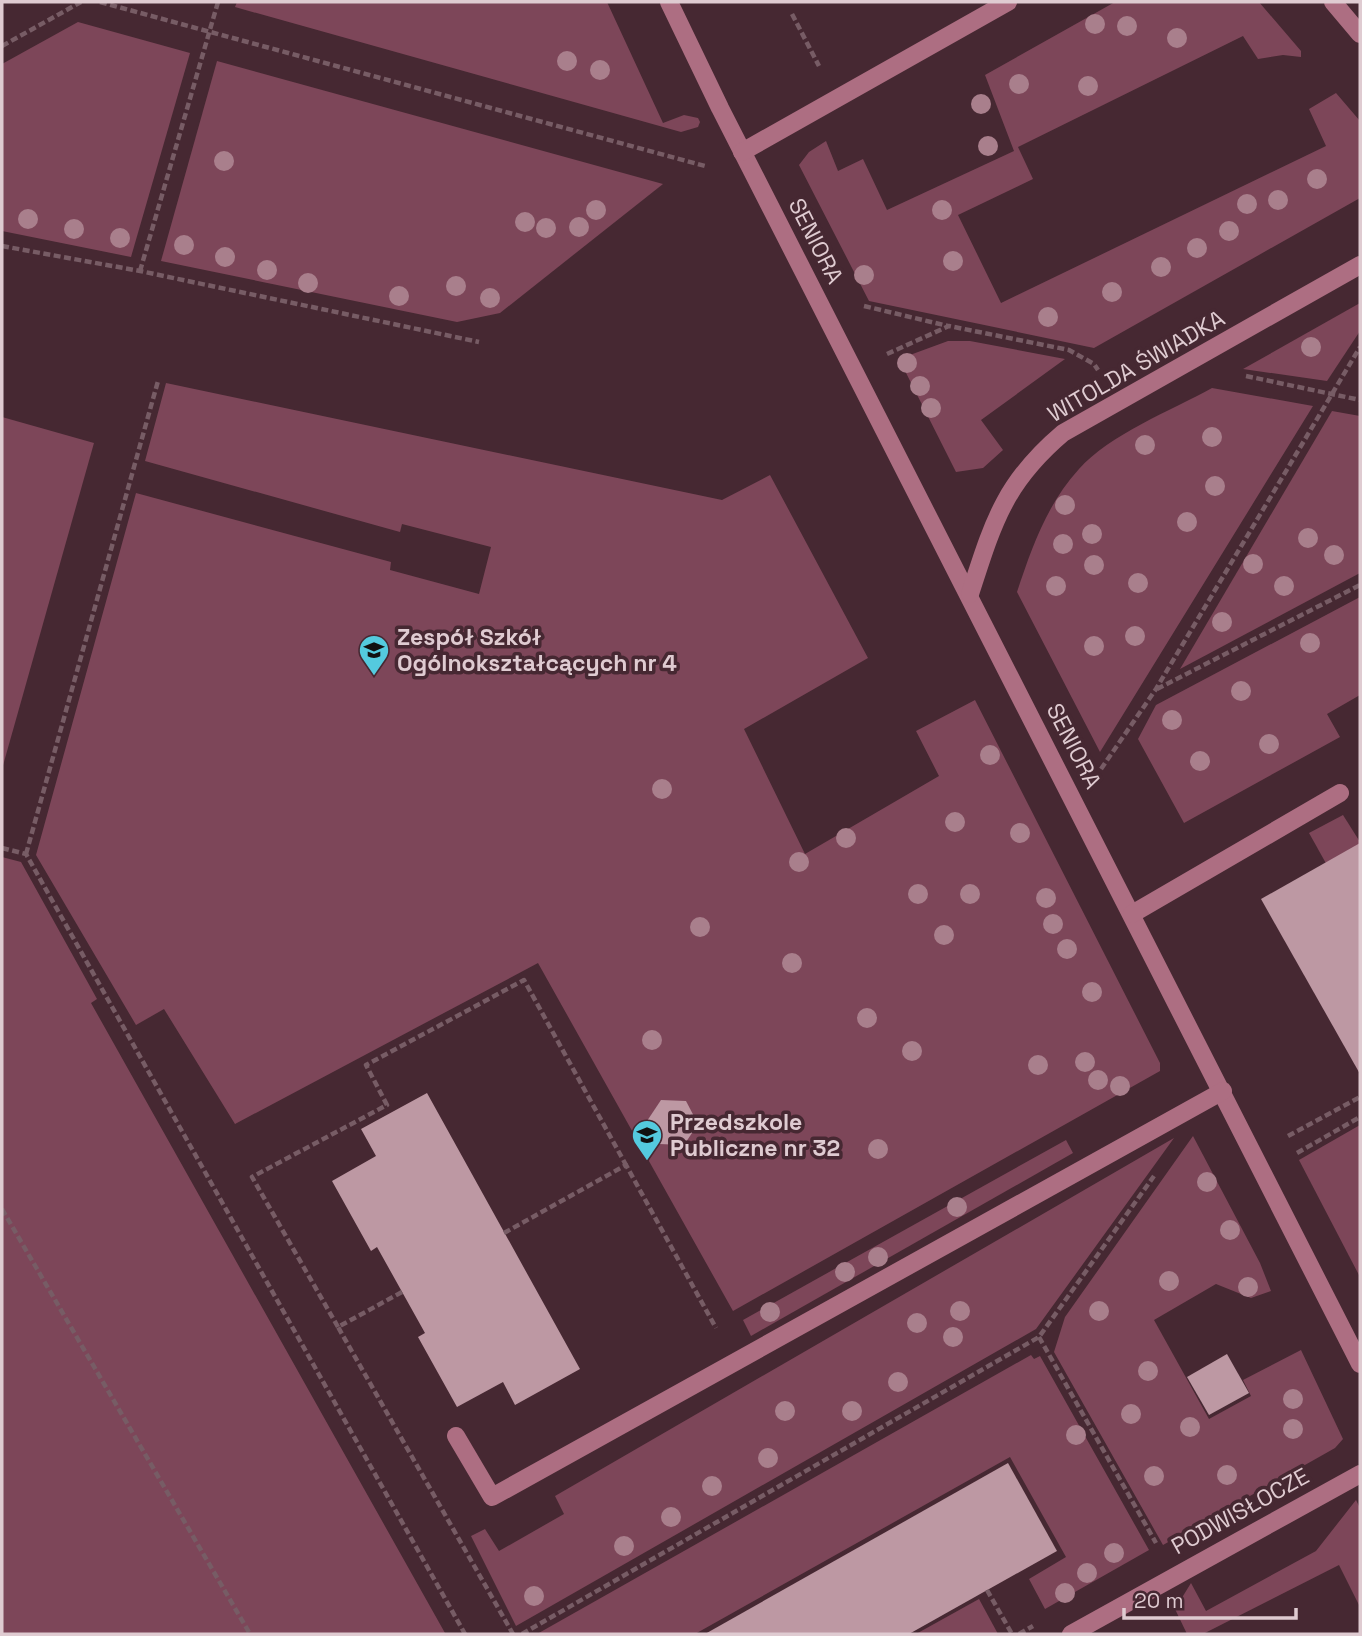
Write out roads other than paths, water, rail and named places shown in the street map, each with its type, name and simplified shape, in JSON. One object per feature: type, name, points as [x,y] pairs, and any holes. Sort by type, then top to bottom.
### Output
[{"type":"street","name":"SENIORA","points":[[669,2],[742,152],[970,594],[1360,1364]]},
{"type":"street","points":[[742,152],[898,61],[1008,2]]},
{"type":"street","points":[[1333,2],[1360,34]]},
{"type":"street","name":"WITOLDA ŚWIADKA","points":[[970,594],[990,532],[1007,496],[1032,460],[1063,433],[1360,265]]},
{"type":"street","points":[[1132,914],[1339,793]]},
{"type":"street","points":[[456,1436],[492,1497],[1223,1091]]},
{"type":"street","name":"PODWISŁOCZE","points":[[1071,1634],[1360,1474]]},
{"type":"place","name":"Zespół Szkół Ogólnokształcących nr 4","points":[[374,677]]},
{"type":"place","name":"Przedszkole Publiczne nr 32","points":[[647,1162]]}]
